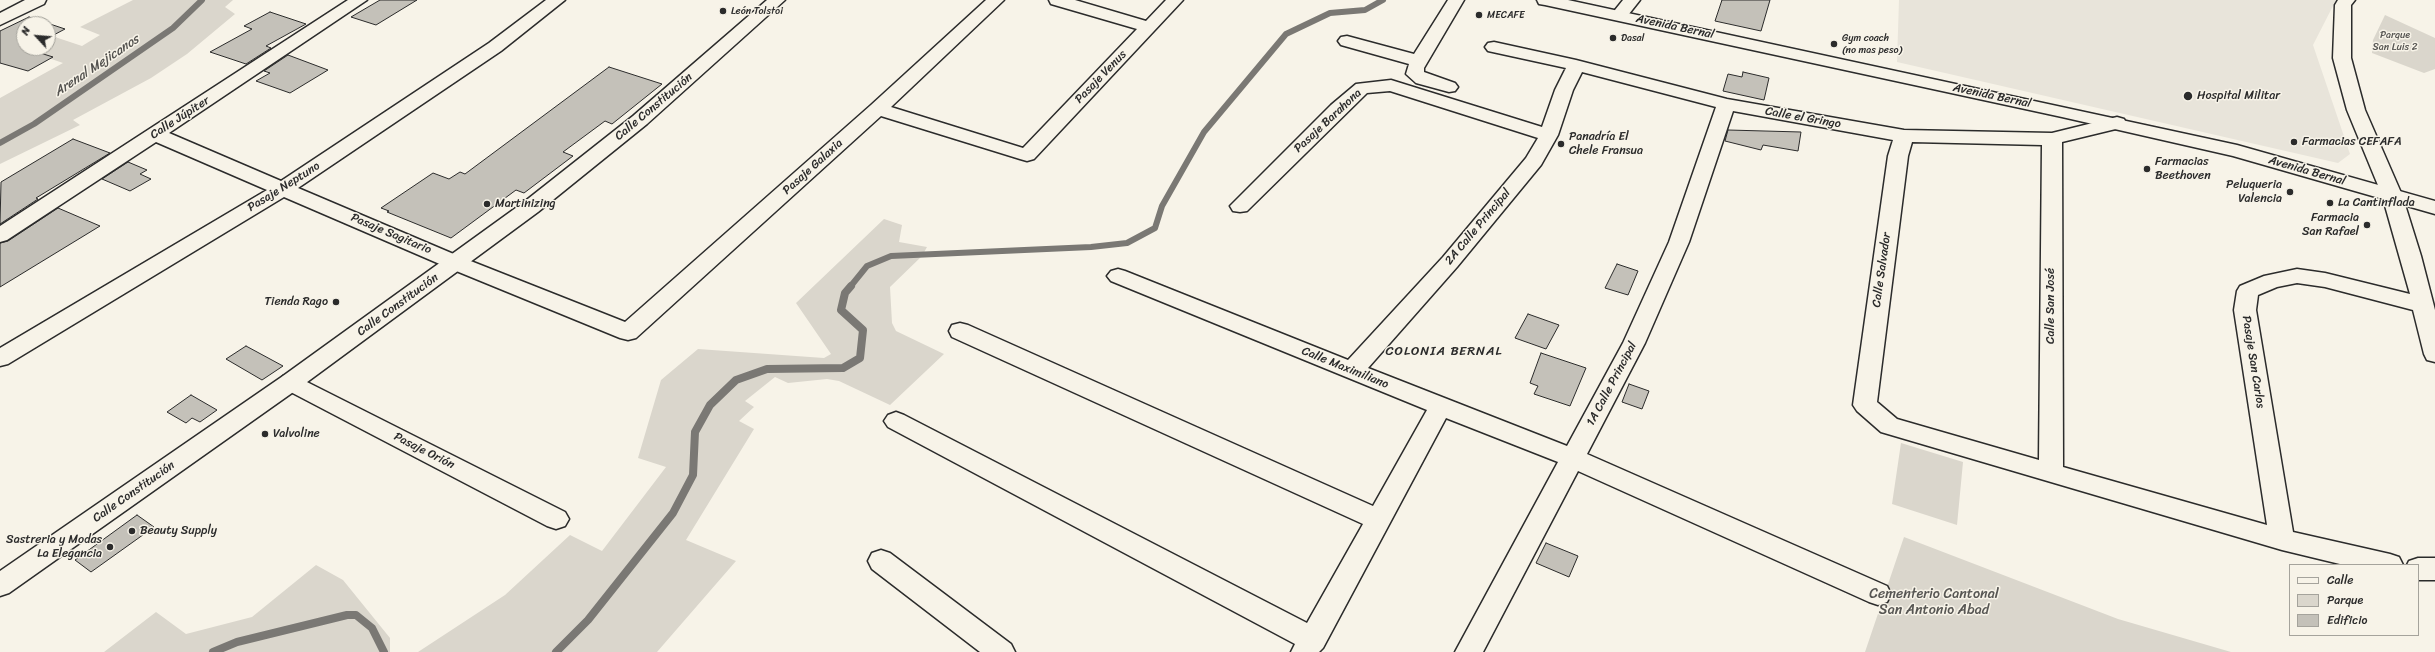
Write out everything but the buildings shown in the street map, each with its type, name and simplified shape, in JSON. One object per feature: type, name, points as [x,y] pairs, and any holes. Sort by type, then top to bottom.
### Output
[{"type":"street","points":[[0,20],[38,0]]},
{"type":"street","name":"Calle Júpiter","points":[[0,235],[359,0]]},
{"type":"street","name":"Pasaje Neptuno","points":[[0,358],[284,188],[495,47],[557,0]]},
{"type":"street","name":"Calle Constitución","points":[[0,585],[291,382],[531,207],[640,120],[777,0]]},
{"type":"street","name":"Pasaje Galaxia","points":[[628,332],[878,109],[996,0]]},
{"type":"street","points":[[1057,0],[1148,27]]},
{"type":"street","name":"Pasaje Venus","points":[[878,109],[1027,155],[1175,0]]},
{"type":"street","points":[[1456,0],[1418,61],[1415,74],[1475,95]]},
{"type":"street","name":"Avenida Bernal","points":[[1545,0],[2117,123],[2238,151],[2435,208]]},
{"type":"street","points":[[1619,15],[1632,0]]},
{"type":"street","points":[[2347,0],[2343,5],[2342,58],[2356,110],[2392,195],[2435,354]]},
{"type":"street","points":[[1346,41],[1418,61]]},
{"type":"street","name":"Calle el Gringo","points":[[1494,47],[1576,65],[1726,104],[1904,136],[2052,139],[2117,123]]},
{"type":"street","name":"2A Calle Principal","points":[[1352,372],[1450,262],[1534,160],[1549,135],[1564,90],[1576,65]]},
{"type":"street","name":"Pasaje Barahona","points":[[1240,206],[1338,109],[1362,88],[1391,85],[1549,135]]},
{"type":"street","name":"1A Calle Principal","points":[[1469,652],[1634,343],[1680,242],[1726,104]]},
{"type":"street","name":"Pasaje Sagitario","points":[[154,134],[284,188],[456,263],[628,332]]},
{"type":"street","name":"Calle Salvador","points":[[1904,136],[1898,156],[1865,405],[1889,426],[2051,473]]},
{"type":"street","name":"Calle San José","points":[[2051,473],[2052,139]]},
{"type":"street","name":"Calle Maximiliano","points":[[1118,276],[1352,372],[1572,458],[1878,594]]},
{"type":"street","name":"Pasaje San Carlos","points":[[2282,540],[2245,310],[2248,291],[2272,281],[2297,276],[2325,280],[2422,305]]},
{"type":"street","points":[[960,331],[1379,520]]},
{"type":"street","name":"Pasaje Orión","points":[[291,382],[556,519]]},
{"type":"street","points":[[896,421],[1309,646],[1441,406]]},
{"type":"street","points":[[2051,473],[2282,540],[2386,564]]},
{"type":"street","points":[[881,561],[1001,652]]},
{"type":"street","points":[[2419,569],[2435,569]]},
{"type":"shaded area","name":"Hospital Militar","points":[[1899,0],[2336,0],[2313,45],[2350,154],[2338,163],[1897,62]]},
{"type":"green space","points":[[133,0],[233,0],[225,7],[235,14],[187,54],[151,78],[73,120],[80,125],[0,164],[0,98],[63,63],[43,56],[56,56],[56,37],[82,46],[100,35],[80,27]]},
{"type":"green space","name":"Parque San Luis 2","points":[[2385,15],[2435,38],[2435,69],[2424,73],[2372,53],[2373,40]]},
{"type":"green space","points":[[884,219],[902,225],[899,242],[927,247],[922,256],[890,287],[892,323],[896,331],[944,354],[890,405],[839,381],[827,379],[788,383],[775,377],[745,401],[754,407],[739,421],[754,429],[686,540],[736,561],[657,652],[418,652],[505,595],[570,535],[602,551],[666,467],[638,458],[661,380],[698,349],[824,358],[831,354],[796,303]]},
{"type":"green space","points":[[1901,443],[1963,462],[1957,525],[1892,504]]},
{"type":"green space","name":"Cementerio Cantonal San Antonio Abad","points":[[1904,537],[2118,619],[2231,652],[1865,652]]},
{"type":"green space","points":[[316,565],[343,580],[390,638],[390,652],[104,652],[156,612],[186,634],[252,617]]},
{"type":"waterway","name":"Arenal Mejicanos","points":[[0,143],[34,124],[173,28],[202,0]]},
{"type":"waterway","points":[[850,287],[867,266],[891,256],[1091,247],[1127,243],[1155,228],[1162,206],[1204,132],[1286,34],[1330,13],[1365,10],[1383,0]]},
{"type":"waterway","points":[[556,652],[588,620],[673,513],[693,475],[695,432],[710,405],[736,380],[767,369],[843,368],[860,358],[863,330],[841,310],[845,293],[851,286]]},
{"type":"waterway","points":[[213,652],[237,642],[347,615],[356,615],[372,628],[384,652]]},
{"type":"place","name":"León Tolstoi","points":[[723,11]]},
{"type":"place","name":"MECAFE","points":[[1479,15]]},
{"type":"place","name":"Dasal","points":[[1613,38]]},
{"type":"place","name":"Gym coach (no mas peso)","points":[[1834,44]]},
{"type":"place","name":"Hospital Militar","points":[[2188,96]]},
{"type":"place","name":"Farmacias CEFAFA","points":[[2294,142]]},
{"type":"place","name":"Panadría El Chele Fransua","points":[[1561,144]]},
{"type":"place","name":"Farmacias Beethoven","points":[[2147,169]]},
{"type":"place","name":"Peluqueria Valencia","points":[[2290,192]]},
{"type":"place","name":"La Cantinflada","points":[[2330,203]]},
{"type":"place","name":"Martinizing","points":[[487,204]]},
{"type":"place","name":"Farmacia San Rafael","points":[[2367,225]]},
{"type":"place","name":"Tienda Rago","points":[[336,302]]},
{"type":"place","name":"Valvoline","points":[[265,434]]},
{"type":"place","name":"Beauty Supply","points":[[132,531]]},
{"type":"place","name":"Sastreria y Modas La Elegancia","points":[[110,547]]},
{"type":"district","name":"COLONIA BERNAL","points":[[1444,352]]}]
